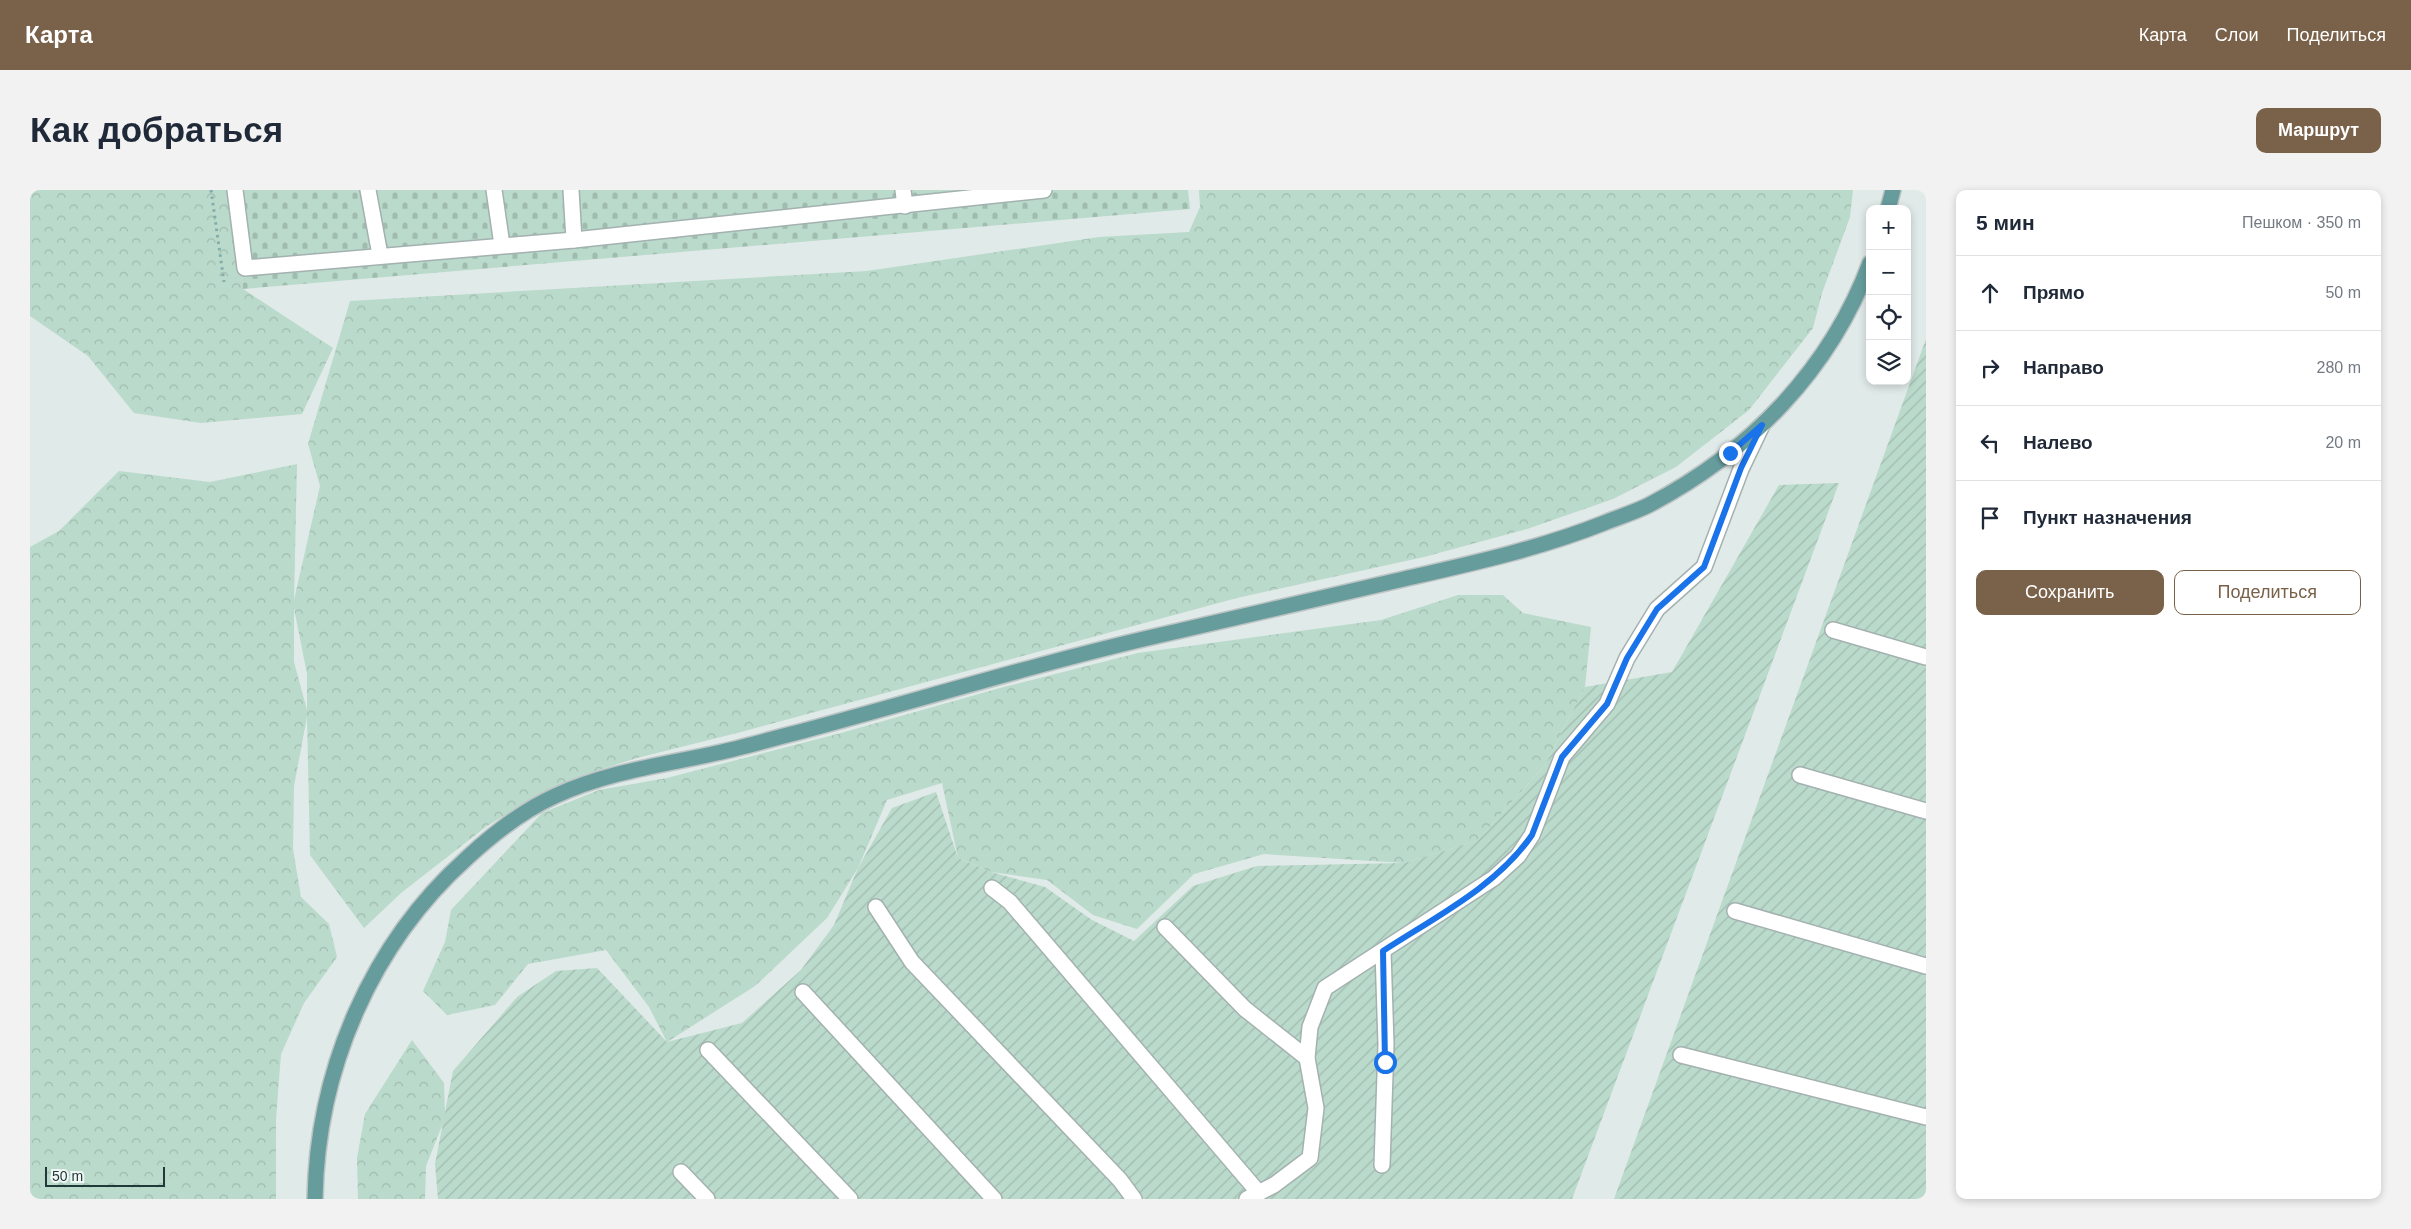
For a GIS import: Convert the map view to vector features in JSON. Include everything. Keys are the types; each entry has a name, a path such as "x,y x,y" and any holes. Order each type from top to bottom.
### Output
{"main road":[{"path":"1889,205 1893,190"},
{"path":"315,1199 322,1126 339,1056 362,996 397,936 423,902 457,866 519,815 555,796 588,782 625,772 722,752 1119,644 1492,559 1578,534 1646,507 1701,474 1730,453 1762,425 1804,379 1838,333 1866,272"}],"lane":[{"path":"235,190 245,268 380,255 574,240 1044,190"},
{"path":"368,190 380,255"},
{"path":"494,190 502,245"},
{"path":"571,190 574,240"},
{"path":"903,190 905,206"},
{"path":"992,888 1010,902 1253,1196 1274,1185 1310,1158 1316,1108 1307,1058 1310,1027 1325,988 1494,878 1518,856 1532,835 1562,757 1607,704 1627,658 1657,609 1704,567 1741,468 1762,425"},
{"path":"1833,630 1926,657"},
{"path":"1800,775 1926,810"},
{"path":"876,908 912,962 1120,1180 1134,1199"},
{"path":"1735,911 1926,966"},
{"path":"1165,926 1245,1009 1307,1058"},
{"path":"1382,1165 1386,1044 1383,951"},
{"path":"803,992 994,1199"},
{"path":"708,1050 850,1199"},
{"path":"1681,1055 1926,1117"},
{"path":"681,1172 707,1199"}],"path":[{"path":"211,190 224,282"}],"green space":[{"path":"30,190 229,190 243,289 333,348 302,414 201,423 134,413 88,356 30,316"},
{"path":"229,190 1188,190 1190,209 243,289"},
{"path":"1199,190 1853,190 1850,217 1822,293 1813,328 1749,410 1676,467 1613,499 1527,529 1424,557 1237,598 741,732 637,758 583,775 539,795 487,826 401,893 364,928 310,855 307,717 294,786 293,849 301,897 329,924 337,957 304,1003 281,1054 276,1119 276,1199 30,1199 30,547 59,531 119,471 210,482 297,464 294,600 320,486 308,444 350,301 867,271 1099,237 1189,232 1200,207","holes":["294,608 307,674 307,710 294,662"]},
{"path":"1926,339 1926,1199 1614,1199 1909,385 1911,385"},
{"path":"1839,483 1572,1199 438,1199 435,1164 453,1071 517,997 556,971 597,968 667,1042 742,1023 801,970 834,925 858,868 892,808 936,792 958,858 991,872 1045,887 1092,920 1134,941 1193,886 1257,866 1404,863 1477,841 1545,765 1585,687 1672,672 1779,485"},
{"path":"1458,595 1503,595 1523,613 1591,627 1585,687 1545,765 1477,841 1404,863 1264,854 1194,874 1137,929 1093,915 1047,880 991,872 958,858 942,783 887,800 858,868 827,918 755,986 667,1042 649,1007 606,950 528,964 495,1005 447,1015 423,991 445,942 451,910 542,813 599,790 667,778 841,733 1000,688 1138,653 1381,620"},
{"path":"412,1040 444,1083 445,1118 426,1166 425,1199 358,1199 357,1158 365,1114"}],"route":[{"path":"1385,1062 1383,951 1494,878 1518,856 1525,846 1532,835 1562,757 1607,704 1627,658 1657,609 1704,567 1741,468 1762,425 1730,453"}]}
